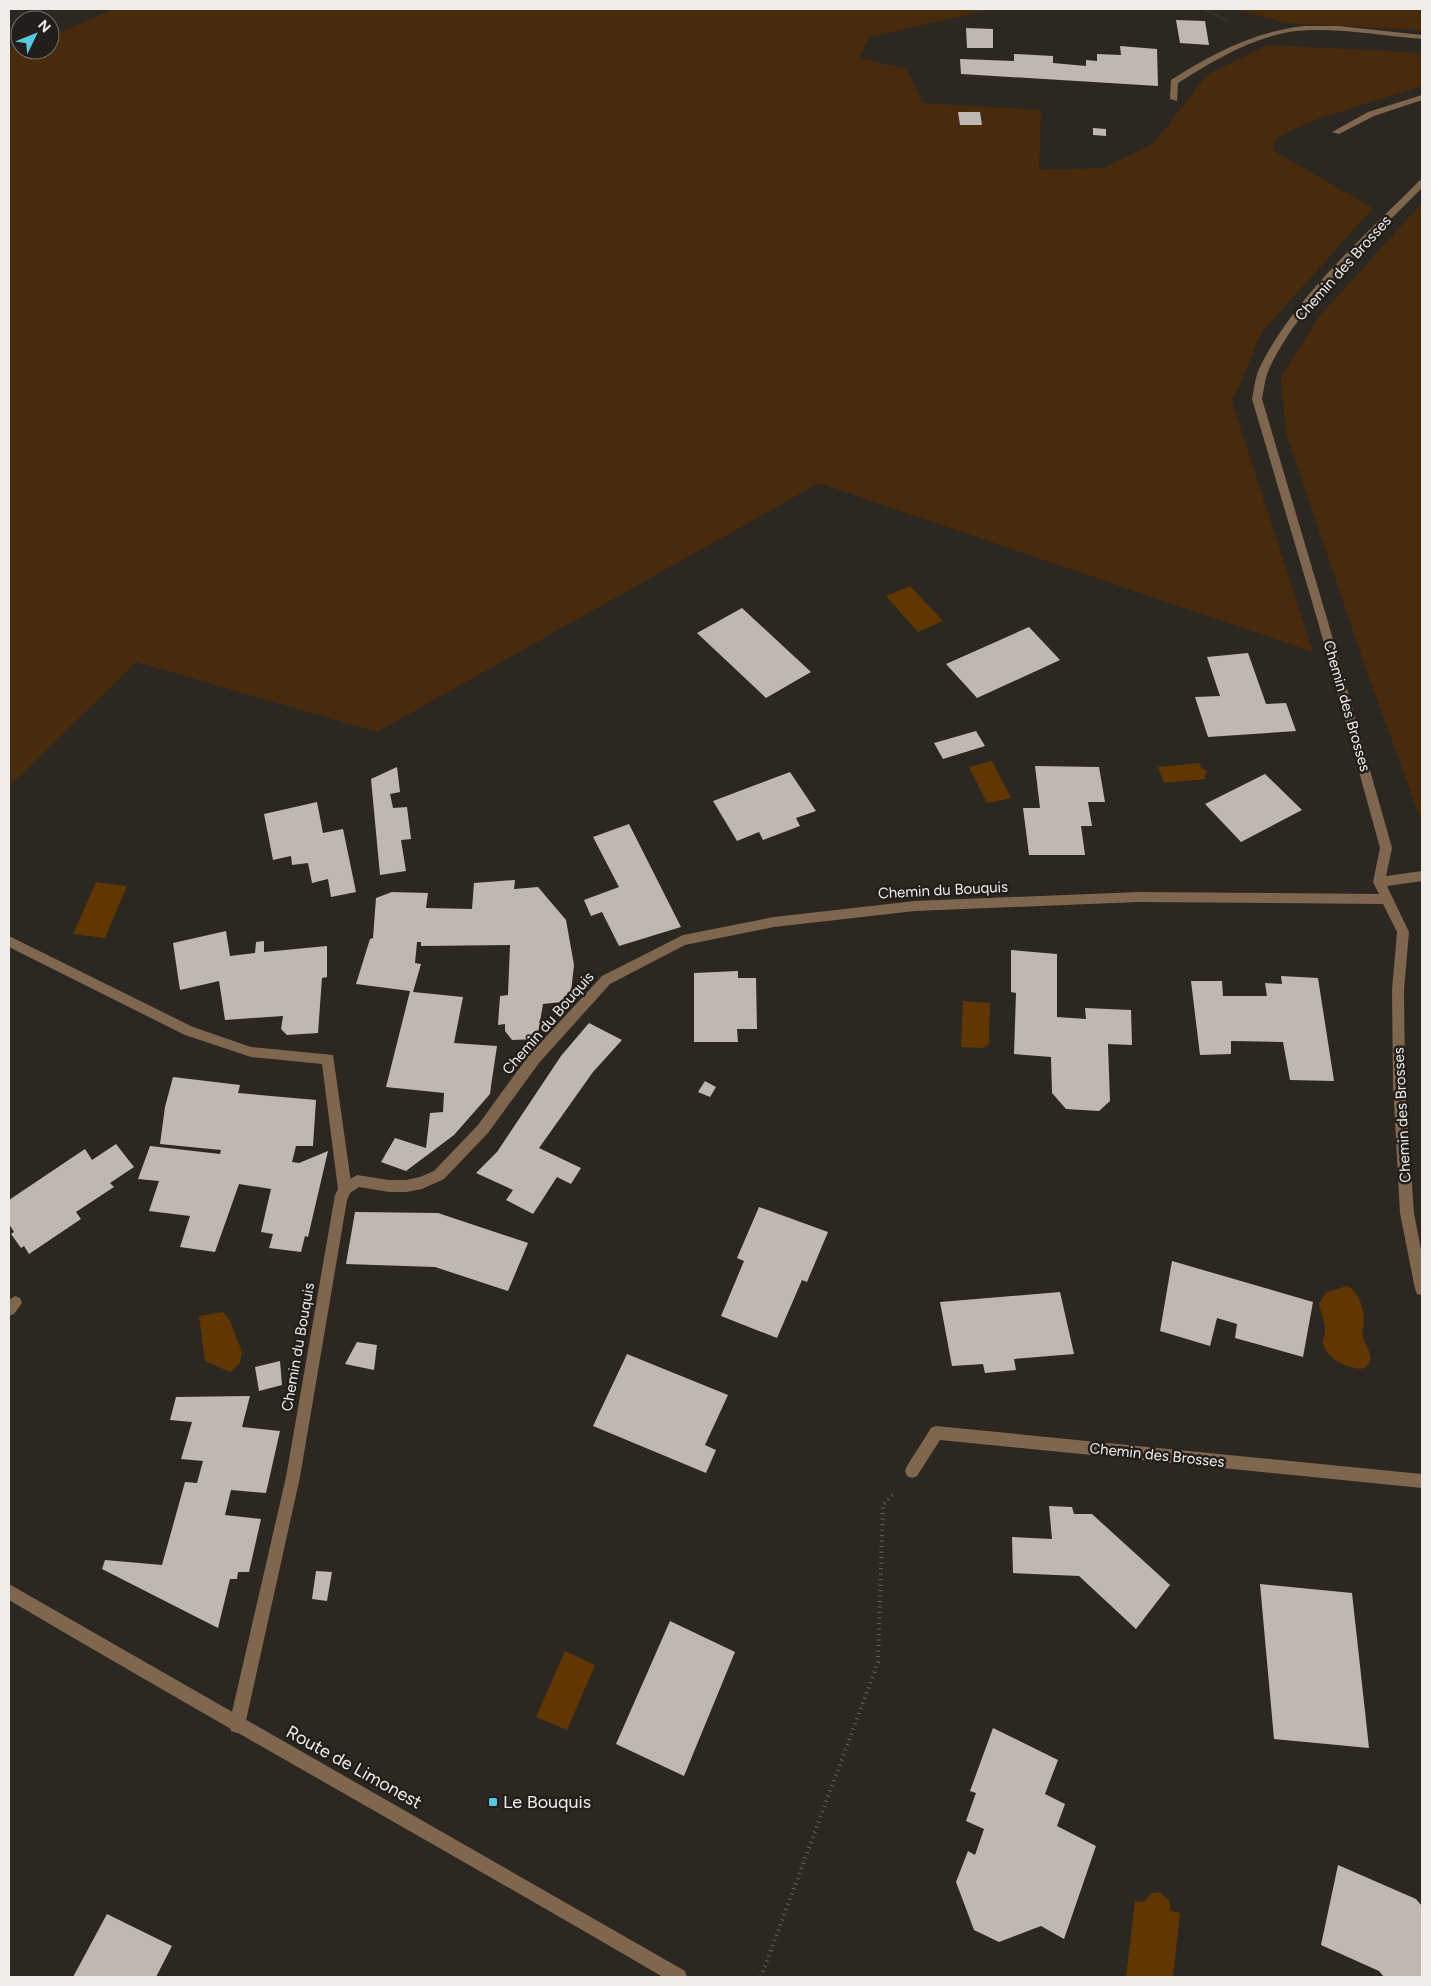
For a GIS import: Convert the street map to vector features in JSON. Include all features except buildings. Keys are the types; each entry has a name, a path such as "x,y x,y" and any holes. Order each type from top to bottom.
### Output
{"street":[{"path":"1174,99 1174,82 1193,69 1259,37 1277,32 1324,29 1422,37"},
{"path":"1336,132 1371,114 1422,97"},
{"name":"Chemin des Brosses","path":"1422,183 1307,304 1278,344 1263,371 1257,399 1324,622 1386,848 1379,882 1403,932 1398,990 1402,1146 1407,1213 1422,1289"},
{"path":"1379,882 1422,876"},
{"name":"Chemin du Bouquis","path":"237,1725 293,1476 340,1199 345,1189 357,1181 389,1186 406,1186 422,1183 439,1175 484,1128 534,1059 606,980 683,940 774,922 915,906 1139,898 1387,899"},
{"path":"9,941 189,1031 251,1052 328,1059 345,1189"},
{"name":"Chemin des Brosses","path":"912,1471 936,1433 1422,1481"},
{"name":"Route de Limonest","path":"9,1592 237,1725 464,1852 679,1977"}],"path":[{"path":"761,1977 878,1662 883,1505 912,1471"}],"shaded area":[{"path":"114,9 993,9 870,37 859,58 907,69 922,103 1041,110 1039,170 1103,168 1153,144 1207,75 1268,45 1422,53 1422,86 1314,120 1278,137 1272,150 1373,208 1262,332 1232,402 1313,652 819,483 377,732 136,662 9,787 9,46 10,60 60,60 60,33"},
{"path":"1235,9 1422,9 1422,30 1286,23"},
{"path":"1422,203 1422,817 1420,818 1365,666 1286,433 1281,377 1318,318"},
{"path":"910,586 943,621 918,632 886,596"},
{"path":"992,761 1011,798 987,803 969,767"},
{"path":"1200,763 1201,768 1208,771 1204,776 1206,779 1164,783 1158,767"},
{"path":"96,882 127,886 105,938 73,934"},
{"path":"963,1001 990,1003 989,1044 983,1048 961,1047"},
{"path":"1347,1286 1358,1296 1363,1311 1362,1335 1369,1351 1370,1359 1367,1366 1362,1369 1339,1362 1327,1352 1323,1344 1325,1326 1319,1303 1327,1292"},
{"path":"223,1312 230,1321 242,1352 240,1363 230,1372 205,1361 199,1316"},
{"path":"565,1651 595,1665 567,1730 536,1717"},
{"path":"1159,1892 1169,1900 1171,1911 1180,1913 1173,1977 1126,1977 1135,1901 1144,1902 1152,1893"}],"place":[{"name":"Le Bouquis","path":"493,1802"}]}
